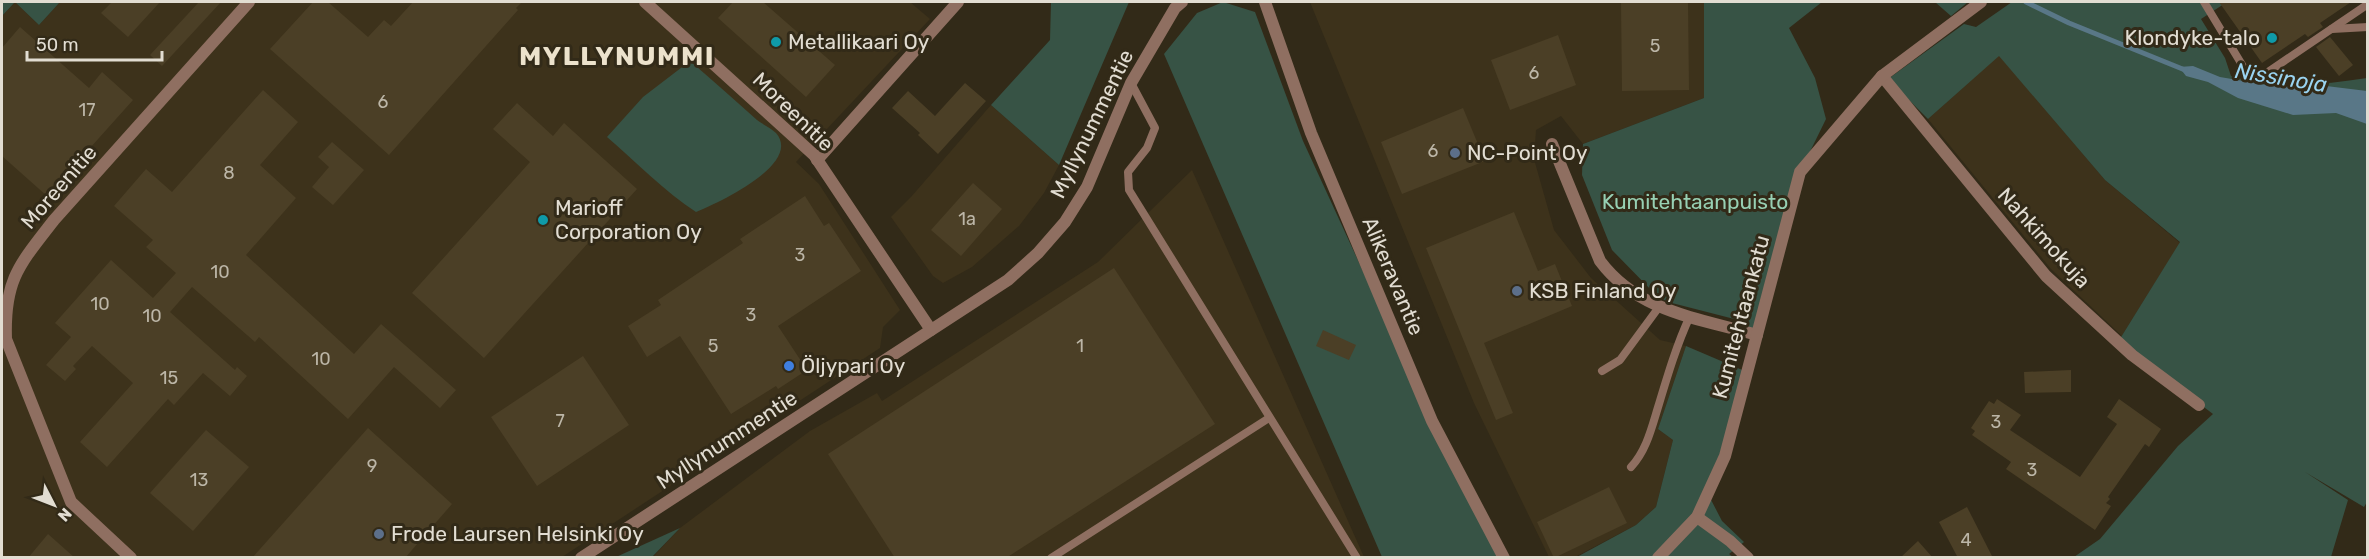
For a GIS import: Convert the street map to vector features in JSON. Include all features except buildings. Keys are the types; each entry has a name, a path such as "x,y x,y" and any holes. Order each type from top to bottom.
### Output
{"street":[{"name":"Moreenitie","path":"131,558 70,502 6,339 5,310 10,284 28,253 54,220 249,2"},
{"name":"Moreenitie","path":"645,2 817,160 931,330"},
{"path":"817,160 958,2"},
{"name":"Myllynummentie","path":"581,558 1008,280 1038,253 1065,222 1087,187 1131,83 1175,8 1182,2"},
{"name":"Alikeravantie","path":"1265,2 1311,133 1432,421 1504,558"},
{"name":"Kumitehtaankatu","path":"1658,558 1697,517 1725,456 1800,172 1882,76 1981,2"},
{"name":"Nahkimokuja","path":"1882,76 2046,276 2132,355 2199,405"},
{"path":"1552,144 1600,261 1611,276 1640,298 1659,308 1756,335"},
{"path":"1697,517 1731,541 1748,558"}],"lane":[{"path":"2204,2 2244,68 2254,75 2265,74 2367,4"},
{"path":"2331,29 2367,27"},
{"path":"1131,83 1155,128 1147,148 1128,172 1128,190 1357,558"},
{"path":"1602,371 1620,360 1659,308"},
{"path":"1631,467 1639,458 1646,442 1678,343 1690,316"},
{"path":"1051,558 1269,418"}],"shaded area":[{"path":"15,2 39,25 60,2 910,2 930,19 796,162 819,184 900,310 883,327 880,348 562,557 2,557 2,16"},
{"path":"1310,2 1704,2 1704,98 1583,144 1561,116 1536,130 1534,159 1554,230 1591,278 1660,340 1686,346 1658,429 1673,440 1656,507 1636,525 1575,557 1549,557 1474,403"},
{"path":"1999,55 2105,180 2180,243 2118,342 2121,335 2051,269 1928,119"},
{"path":"991,105 1059,165 1044,193 1019,226 972,267 943,283 933,276 891,217"},
{"path":"1192,170 1364,557 652,558 680,528 810,431 877,393 882,401 1098,262"}],"green space":[{"path":"2,2 15,2 2,16"},
{"path":"15,2 60,2 39,25"},
{"path":"1051,2 1129,2 1059,165 991,105 1050,40"},
{"path":"1223,2 1255,12 1303,141 1432,421 1504,557 1382,557 1164,54 1197,13"},
{"name":"Kumitehtaanpuisto","path":"1704,2 1822,2 1789,28 1815,78 1826,119 1800,172 1757,335 1742,321 1668,302 1656,295 1612,250 1582,175 1583,144 1704,98"},
{"path":"1935,2 1968,2 1951,16"},
{"path":"2012,2 2227,2 2201,19 2225,58 2231,76 2282,84 2367,78 2367,502 2364,507 2305,472 2348,500 2331,557 2074,557 2100,539 2178,446 2213,414 2118,342 2180,242 2105,180 1999,56 1928,119 1888,79 1964,24 1976,27"},
{"path":"690,61 757,120 772,129 781,145 778,157 768,170 737,192 696,212 662,186 607,137 643,97"},
{"path":"1686,346 1747,372 1708,494 1722,521 1744,542 1729,554 1733,557 1575,558 1636,525 1656,507 1673,440 1658,429"},
{"path":"680,528 652,557 616,557"}],"water":[{"path":"2193,66 2220,77 2267,85 2318,85 2367,91 2367,124 2336,113 2293,115 2238,98 2208,82 2186,76 2179,67"}],"waterway":[{"name":"Nissinoja","path":"2026,2 2069,23 2185,70"}],"place":[{"name":"Klondyke-talo","path":"2272,38"},
{"name":"Metallikaari Oy","path":"776,42"},
{"name":"NC-Point Oy","path":"1455,153"},
{"name":"Marioff Corporation Oy","path":"543,220"},
{"name":"KSB Finland Oy","path":"1517,291"},
{"name":"Öljypari Oy","path":"789,366"},
{"name":"Frode Laursen Helsinki Oy","path":"379,534"}],"district":[{"name":"MYLLYNUMMI","path":"617,56"}]}
